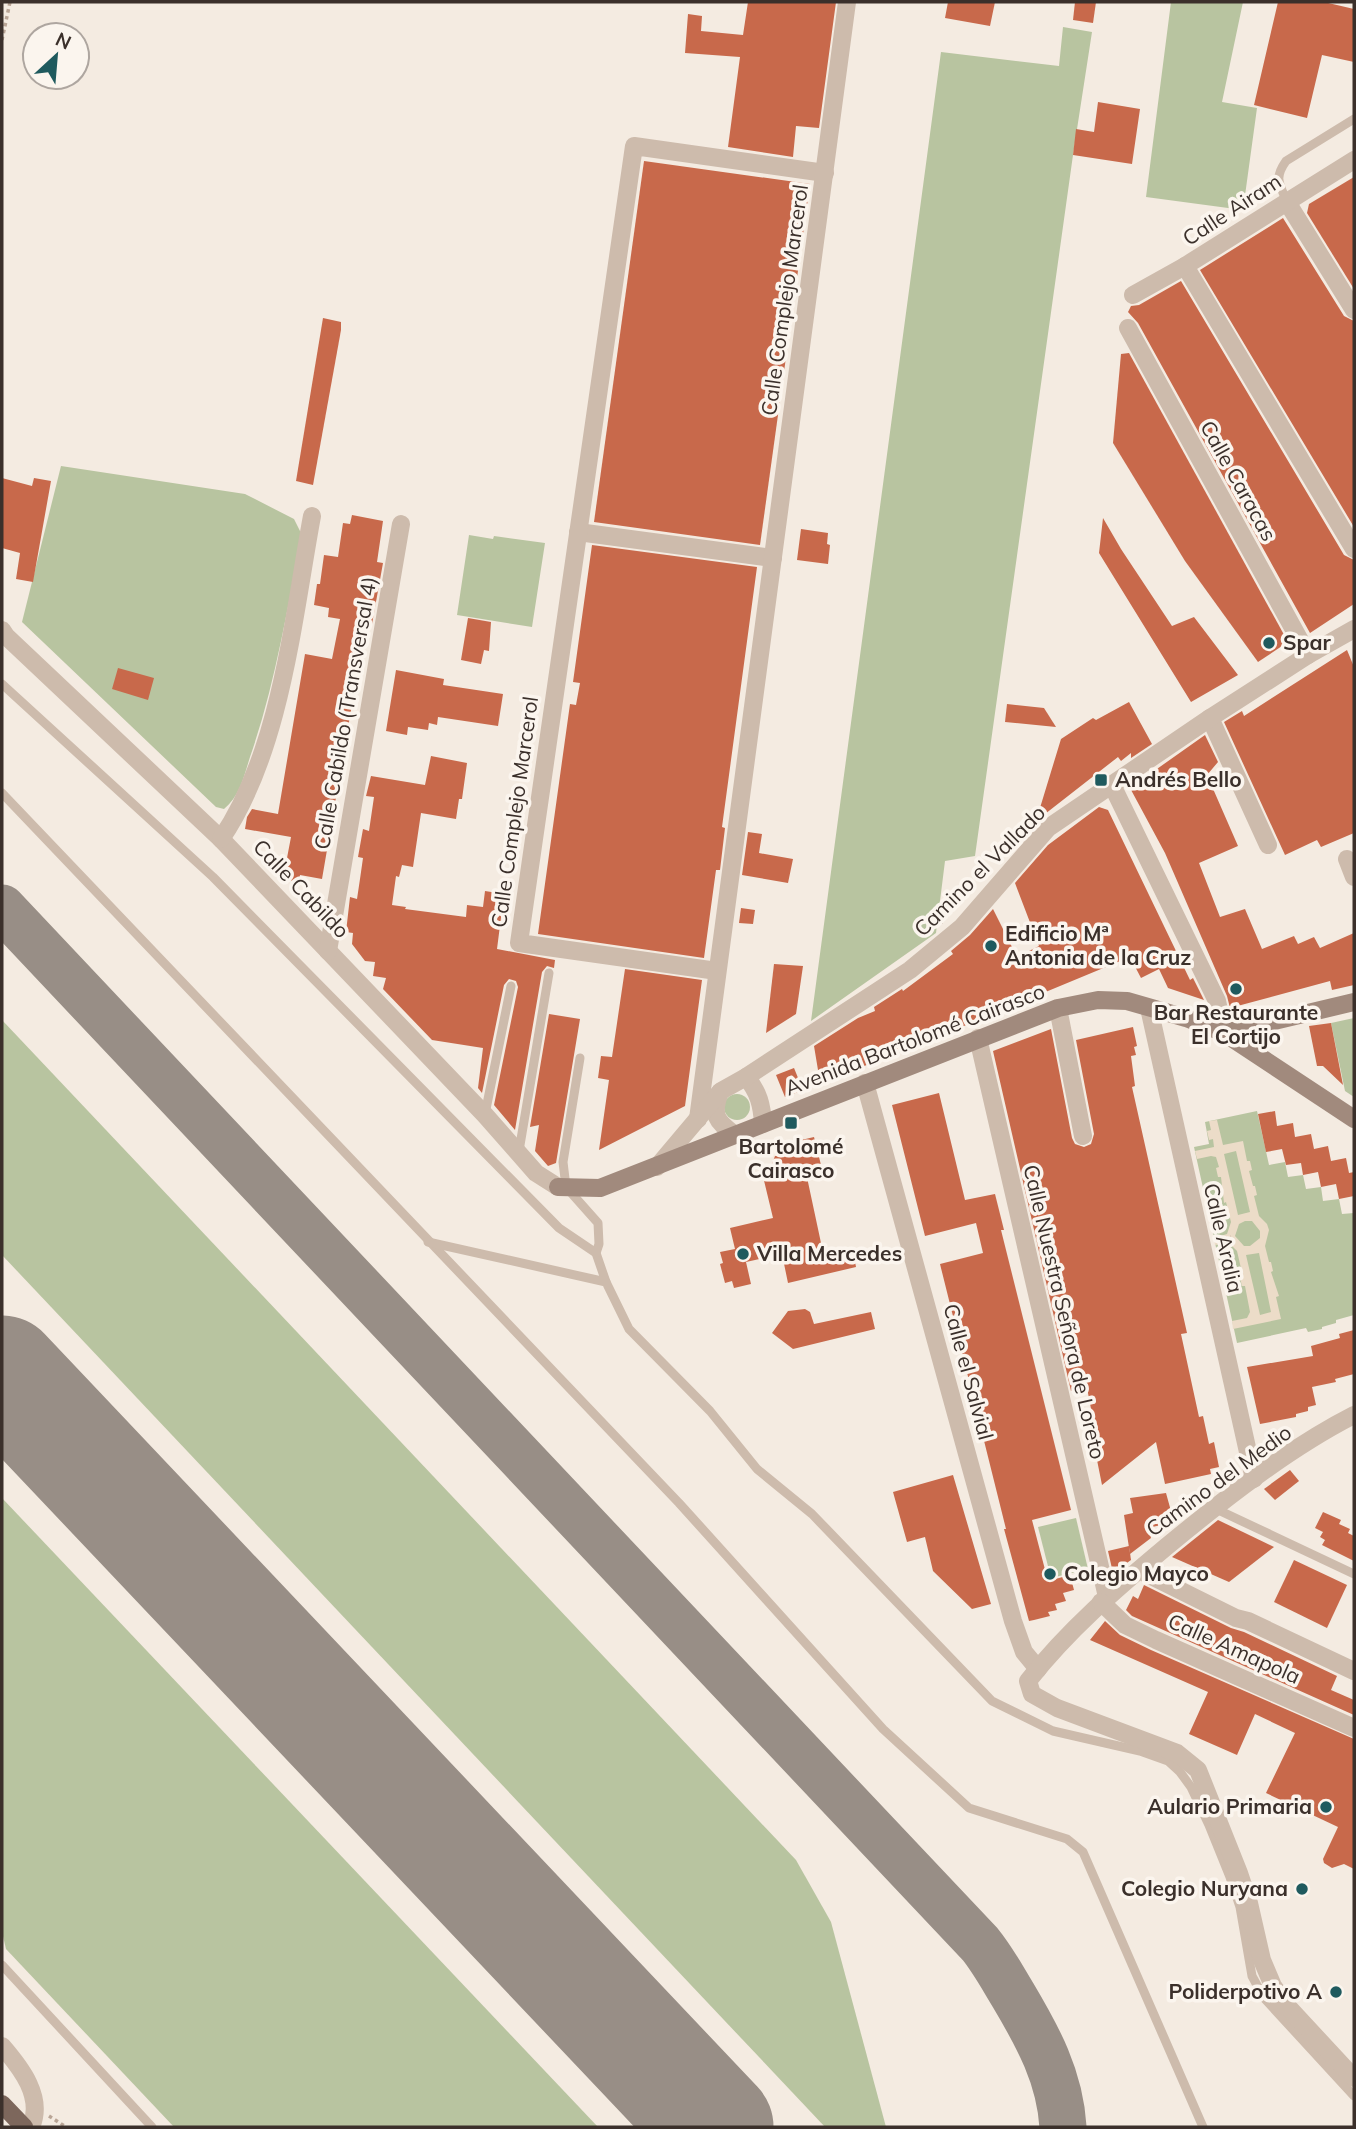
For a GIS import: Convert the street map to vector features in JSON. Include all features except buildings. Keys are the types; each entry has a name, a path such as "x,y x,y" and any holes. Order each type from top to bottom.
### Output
{"main road":[{"path":"2,2104 24,2127"}],"street":[{"name":"Calle Complejo Marcerol","path":"698,1119 847,2"},
{"name":"Calle Complejo Marcerol","path":"717,971 519,943 634,146 825,173"},
{"name":"Calle Airam","path":"1133,295 1185,266 1354,160"},
{"path":"1287,202 1354,310"},
{"path":"1185,266 1354,549"},
{"name":"Calle Caracas","path":"1128,328 1308,656"},
{"path":"221,839 235,819 252,781 278,699 312,516"},
{"name":"Calle Cabildo (Transversal 4)","path":"328,951 401,524"},
{"path":"578,532 773,558"},
{"name":"Camino el Vallado","path":"657,1167 721,1091 910,970 962,928 1048,828 1210,718 1354,629"},
{"name":"Calle Cabildo","path":"2,630 221,839 485,1115 536,1173 562,1187"},
{"path":"1210,718 1268,845"},
{"path":"1112,785 1217,1002 1224,1033 1354,1002"},
{"path":"1347,859 1354,877"},
{"name":"Avenida Bartolomé Cairasco","path":"562,1187 600,1188 978,1038 1058,1008 1098,1000 1149,1007 1224,1033 1354,1119"},
{"name":"Calle Aralia","path":"1149,1007 1254,1479"},
{"path":"1058,1008 1083,1136"},
{"name":"Calle Nuestra Señora de Loreto","path":"978,1038 1104,1599"},
{"path":"704,1075 721,1091 715,1105 716,1116 721,1125 735,1135"},
{"path":"746,1077 756,1089 763,1124"},
{"name":"Calle el Salvial","path":"865,1083 1013,1621 1033,1675 1032,1694 1057,1707 1177,1753 1198,1770 1249,1903 1262,1960 1273,1986 1288,2007 1354,2078"},
{"name":"Camino del Medio","path":"1033,1675 1104,1599 1214,1508 1254,1479 1349,1422"},
{"path":"1139,1570 1236,1618 1248,1621 1354,1671"},
{"name":"Calle Amapola","path":"1104,1599 1125,1625 1354,1728"},
{"path":"2,2046 29,2084 36,2106 31,2127"}],"lane":[{"path":"1287,202 1278,181 1278,172 1286,161 1354,119"},
{"path":"2,684 213,877 559,1228 596,1253 606,1282 629,1329 710,1411 757,1469 812,1514 992,1701 1053,1731 1140,1751 1168,1761 1180,1772 1191,1787 1230,1877 1240,1907 1252,1976 1264,1998 1354,2096"},
{"path":"2,793 679,1503 883,1729 969,1808 1067,1839 1083,1852 1203,2127"},
{"path":"519,1153 550,973"},
{"path":"485,1115 511,986"},
{"path":"580,1058 563,1162 562,1187 598,1223 599,1244 596,1253"},
{"path":"428,1242 606,1282"},
{"path":"1214,1508 1354,1574"},
{"path":"2,1965 152,2127"}],"path":[{"path":"2,40 10,2"},
{"path":"945,942 940,927 948,892"}],"green space":[{"path":"1171,2 1243,2 1222,102 1257,108 1243,210 1146,197"},
{"path":"1063,27 1092,32 975,856 945,861 936,933 811,1021 941,52 1059,66"},
{"path":"61,466 245,494 294,519 302,535 267,702 241,785 224,809 216,807 22,622"},
{"path":"469,535 545,543 532,627 457,615"},
{"path":"1354,1018 1354,1097 1345,1091 1331,1023"},
{"path":"2,1020 796,1860 831,1922 886,2127 825,2127 2,1255"},
{"path":"737,1094 746,1098 750,1107 746,1116 737,1120 728,1116 724,1107 728,1098"},
{"path":"1257,1111 1269,1165 1285,1162 1288,1177 1303,1175 1306,1189 1321,1187 1323,1201 1339,1199 1342,1214 1354,1213 1354,1315 1336,1320 1336,1323 1322,1329 1308,1332 1306,1328 1237,1343 1194,1147 1209,1144 1205,1122"},
{"path":"2,1498 598,2127 174,2127 6,1949 2,1932"},
{"path":"1076,1518 1088,1569 1051,1578 1038,1527"}],"shaded area":[{"path":"1217,1120 1223,1145 1243,1141 1247,1161 1250,1161 1252,1170 1249,1171 1257,1195 1254,1196 1259,1216 1269,1230 1265,1246 1279,1296 1276,1297 1281,1319 1233,1329 1232,1321 1247,1318 1250,1312 1245,1286 1242,1286 1240,1278 1243,1277 1237,1251 1229,1243 1215,1245 1214,1238 1227,1234 1231,1222 1226,1202 1224,1203 1221,1177 1218,1177 1216,1157 1197,1159 1195,1151 1214,1147 1213,1139 1209,1140 1207,1131 1211,1130 1209,1121","holes":["1236,1151 1250,1212 1238,1215 1224,1154","1252,1221 1260,1231 1260,1238 1250,1246 1244,1246 1235,1236 1239,1224","1259,1253 1271,1312 1260,1315 1246,1255"]}],"taxiway":[{"path":"2,908 980,1944 1039,2042 1057,2091 1063,2127"}],"runway":[{"path":"2,1374 715,2127"}],"place":[{"name":"Spar","path":"1269,643"},
{"name":"Andrés Bello","path":"1101,780"},
{"name":"Edificio Mª Antonia de la Cruz","path":"991,946"},
{"name":"Bar Restaurante El Cortijo","path":"1236,989"},
{"name":"Bartolomé Cairasco","path":"791,1123"},
{"name":"Villa Mercedes","path":"743,1254"},
{"name":"Colegio Mayco","path":"1050,1574"},
{"name":"Aulario Primaria","path":"1326,1807"},
{"name":"Colegio Nuryana","path":"1302,1889"},
{"name":"Poliderpotivo A","path":"1336,1992"}]}
